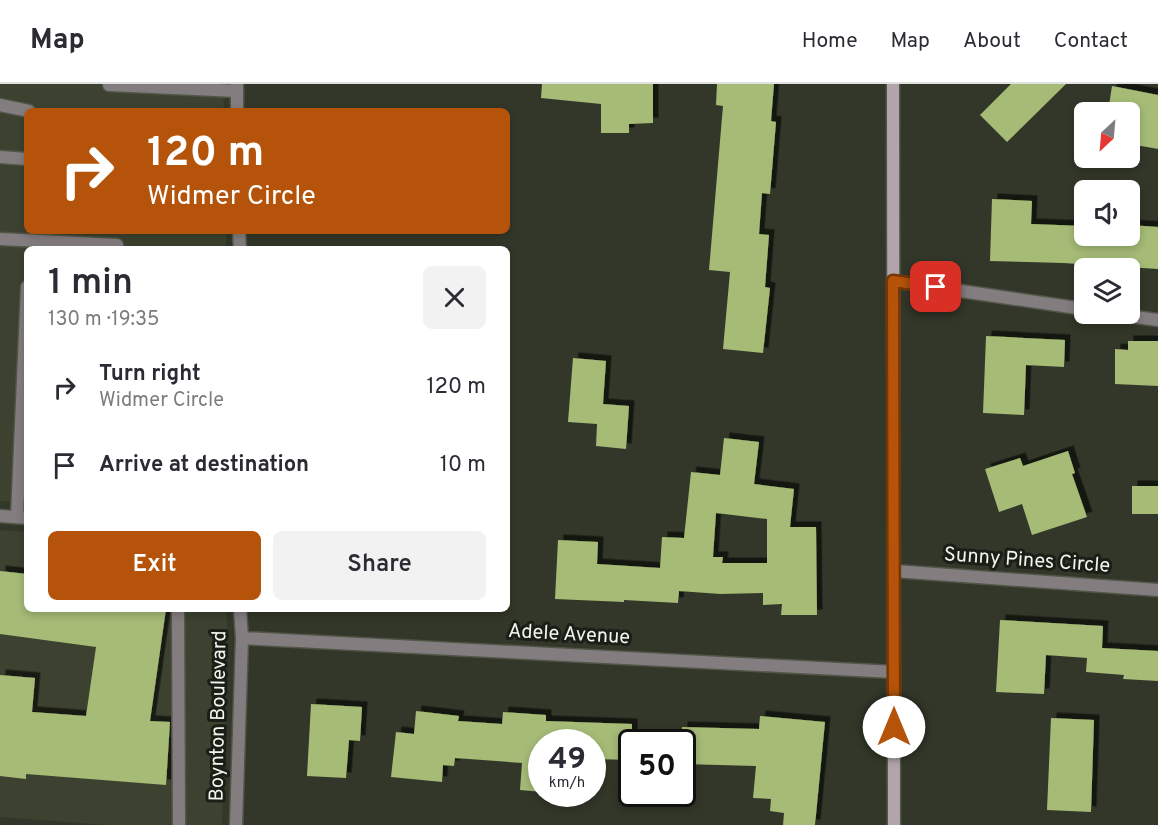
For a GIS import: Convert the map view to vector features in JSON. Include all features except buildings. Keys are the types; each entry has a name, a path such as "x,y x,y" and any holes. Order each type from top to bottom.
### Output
{"main road":[{"path":"893,84 894,825"}],"street":[{"path":"109,85 237,88 237,108"},
{"path":"0,105 24,110"},
{"path":"0,157 24,159"},
{"path":"0,239 29,245 117,245"},
{"path":"893,281 1074,308"},
{"path":"1140,318 1158,320"},
{"path":"0,516 22,517 24,425"},
{"name":"Sunny Pines Circle","path":"894,571 1158,590"},
{"path":"178,612 179,825"},
{"name":"Boynton Boulevard","path":"236,825 242,638 240,612"},
{"name":"Adele Avenue","path":"242,638 894,672"}],"shaded area":[{"path":"0,84 223,84 224,108 24,108 24,234 226,234 226,246 24,246 24,503 0,501"},
{"path":"0,530 24,532 24,612 226,612 228,652 222,825 107,825 0,817"}],"route":[{"path":"894,727 893,281 936,287"}]}
